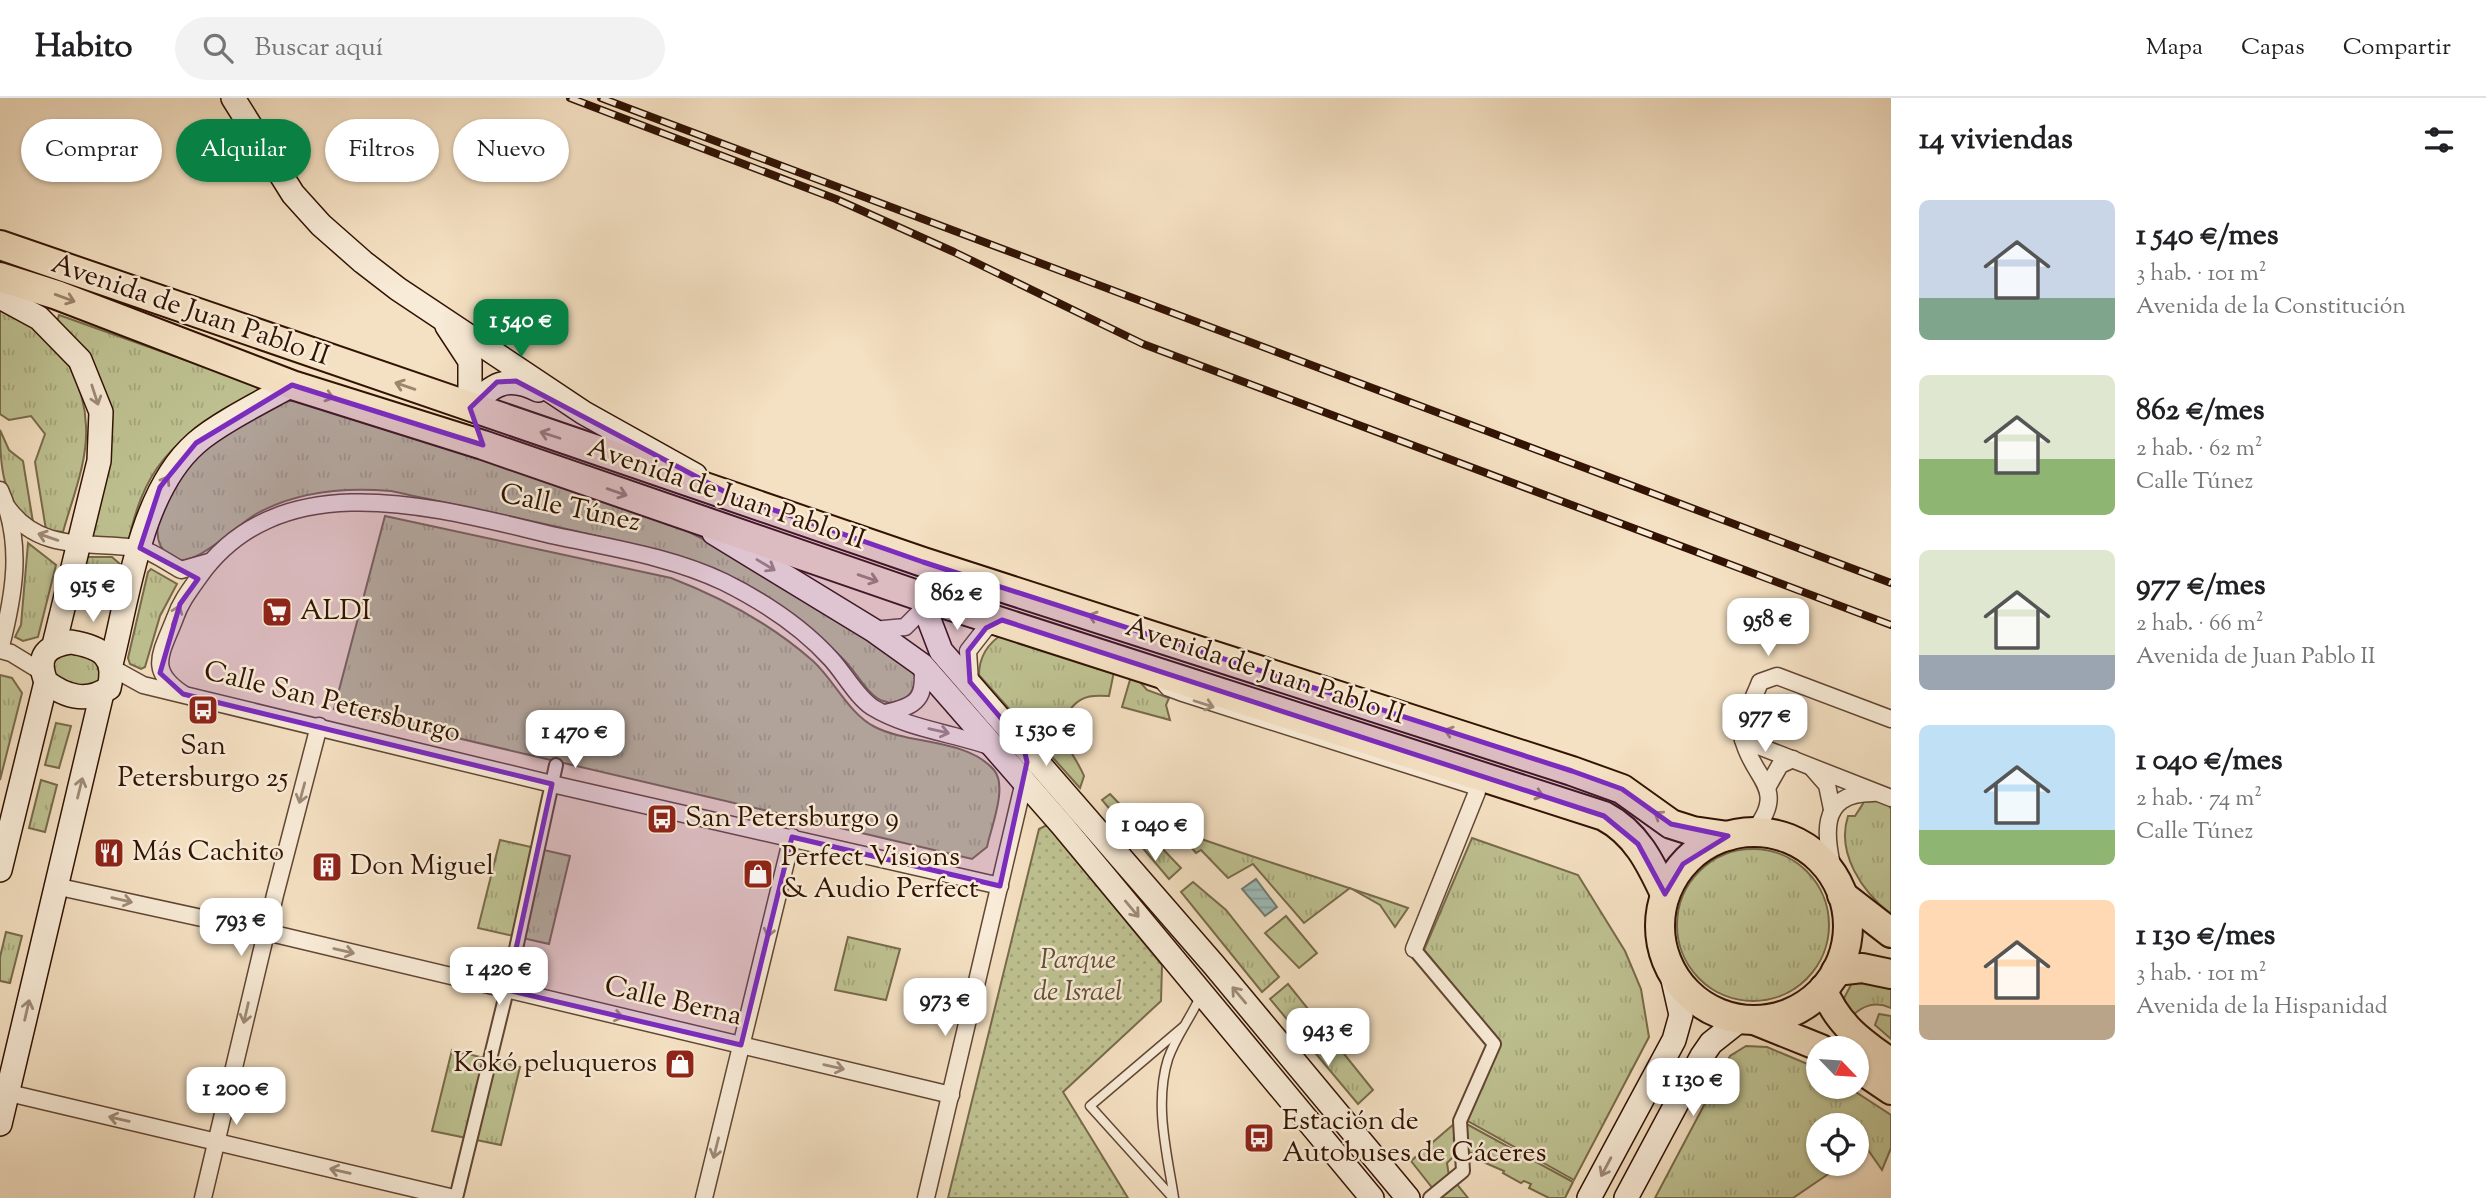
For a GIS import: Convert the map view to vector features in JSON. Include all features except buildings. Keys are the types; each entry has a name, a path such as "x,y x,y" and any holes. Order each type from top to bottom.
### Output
{"highway":[{"name":"Avenida de Juan Pablo II","path":"0,245 923,562 1584,775 1622,789 1671,824 1693,831 1741,834"},
{"name":"Avenida de Juan Pablo II","path":"0,277 57,295 292,385 483,446 687,516 922,602 1002,620 1151,668 1488,787 1604,816 1621,826 1638,844 1665,894"},
{"path":"470,408 483,446"},
{"path":"922,602 923,562"},
{"path":"1839,887 1847,939 1830,980 1804,1006 1790,1013 1747,1020 1701,1004 1671,971 1660,933 1665,894 1683,864 1699,849 1741,834 1773,834 1806,848 1839,887 1891,933"},
{"path":"1830,980 1862,968 1891,974"}],"main road":[{"path":"233,98 271,162 306,210 363,262 584,414"},
{"path":"0,297 21,306 56,334 80,360 101,412 99,461 47,663 0,870"},
{"path":"442,317 470,361 470,408"},
{"path":"470,408 498,382 516,381 584,414 731,495"},
{"path":"0,1124 3,1093 140,548 160,487 196,443 292,385"},
{"path":"687,516 873,630 922,665 1202,992 1373,1198"},
{"path":"922,602 941,651 1214,965 1408,1198"},
{"path":"47,663 86,645 100,652 109,678"},
{"path":"47,663 72,697 109,678"},
{"path":"1589,1198 1674,1040 1681,1015 1671,971"},
{"path":"1830,980 1837,1018 1851,1034 1891,1062"},
{"path":"1626,1198 1711,1043 1747,1020 1806,1042"},
{"path":"1869,1076 1891,1091"}],"street":[{"path":"0,490 7,507 15,545 14,597 4,651 47,663"},
{"name":"Calle Túnez","path":"183,694 164,681 160,673 162,651 180,604 209,562 236,537 284,512 341,501 390,502 537,531 668,561 724,582 758,601 806,636 830,657 871,706 906,723 994,747"},
{"path":"7,507 24,527 52,540 79,545 140,548 181,570 209,562"},
{"path":"873,630 905,627 922,602"},
{"path":"970,682 968,651 986,628 1002,620"},
{"path":"885,713 903,709 917,700 925,687 922,665"},
{"path":"1741,834 1768,812 1768,786 1743,740 1742,727 1760,682 1772,676 1891,719"},
{"name":"Calle San Petersburgo","path":"109,678 319,726 552,784 1000,886"},
{"path":"203,1198 266,932 319,726"},
{"path":"1743,740 1885,796"},
{"path":"926,1198 1024,783 1027,762 1023,744"},
{"path":"1768,786 1780,765 1793,759"},
{"path":"3,1093 455,1198 507,990 556,765"},
{"path":"1811,766 1827,785 1832,809 1827,831 1839,887"},
{"path":"1024,783 1063,789"},
{"path":"1430,1198 1463,1171 1460,1121 1494,1044 1414,950 1488,787"},
{"path":"1832,809 1840,800 1852,795 1885,796"},
{"path":"704,1198 792,837"},
{"name":"Calle Berna","path":"55,886 266,932 951,1095"},
{"path":"1202,992 1214,965"}],"lane":[{"path":"1173,1198 1090,1106 1190,1021 1202,992"},
{"path":"1173,1198 1162,1118 1164,1075 1183,1027"}],"highlighted area":[{"path":"516,381 731,495 923,562 1572,771 1622,789 1671,824 1728,836 1683,864 1665,894 1638,844 1604,816 1002,620 986,628 968,651 970,682 1023,744 1027,762 1000,886 792,837 741,1045 507,990 552,784 183,694 160,673 180,604 198,579 140,548 160,487 196,443 292,385 483,445 470,408 497,382"}],"green space":[{"path":"0,305 29,319 52,340 70,366 81,396 85,411 85,453 63,532 46,530 35,462 45,434 31,416 9,420 0,414"},
{"path":"59,315 264,388 215,417 176,446 148,483 137,508 129,539 91,538 108,465 57,322"},
{"path":"300,399 664,520 730,553 825,611 917,674 914,687 908,697 898,703 877,698 848,664 803,623 760,592 719,571 675,555 629,543 391,491 339,490 288,500 256,514 214,546 190,559 170,557 161,546 158,532 160,516 166,500 186,469 226,432 263,411"},
{"path":"0,430 9,450 23,461 33,522 23,514 9,493 2,469"},
{"path":"385,516 671,578 746,613 813,661 857,714 875,727 904,737 969,752 994,770 998,777 999,797 987,847 972,859 334,709"},
{"path":"28,543 56,565 38,637 23,641 15,637 21,625"},
{"path":"85,557 112,557 120,564 111,607 75,598"},
{"path":"151,569 177,584 160,616 145,667 141,669 130,664 128,658 148,572"},
{"path":"1004,633 1115,667 1109,696 1094,696 1081,700 1073,706 1063,725 1066,742 1084,776 1080,788 979,675 986,651 993,641"},
{"path":"64,654 89,654 102,664 103,677 98,684 73,687 51,674 53,662"},
{"path":"1132,673 1147,690 1169,698 1166,705 1170,720 1122,707"},
{"path":"0,675 12,678 22,693 0,780"},
{"path":"56,723 71,726 59,768 45,765"},
{"path":"41,780 57,785 45,832 29,828"},
{"path":"1110,794 1181,868 1169,879 1102,800"},
{"path":"1864,802 1887,803 1891,809 1891,914 1861,883 1854,871 1846,844 1848,816 1855,816"},
{"name":"Parque de Israel","path":"1047,825 1162,965 1161,1001 1063,1092 1128,1198 948,1198 1039,829"},
{"path":"1176,830 1350,888 1304,923 1253,864 1228,878 1201,850 1196,853"},
{"path":"1472,838 1578,875 1625,951 1641,989 1649,1037 1574,1180 1466,1120 1500,1042 1424,950"},
{"path":"500,840 570,856 549,944 478,928"},
{"path":"1753,849 1782,855 1807,871 1823,896 1829,925 1823,954 1807,979 1782,995 1753,1001 1724,995 1699,979 1683,954 1677,925 1683,896 1699,871 1724,855"},
{"path":"1193,882 1226,910 1279,977 1262,992 1181,892"},
{"path":"1351,889 1408,908 1395,927 1380,905"},
{"path":"1286,916 1317,953 1299,968 1265,933"},
{"path":"6,932 22,936 10,983 0,981 0,957"},
{"path":"848,937 900,949 886,1000 835,990"},
{"path":"1853,981 1891,985 1891,1008 1870,1005 1851,1017 1844,998"},
{"path":"1288,984 1373,1090 1358,1104 1270,999"},
{"path":"1879,1014 1891,1016 1891,1039 1875,1025"},
{"path":"1746,1046 1767,1047 1806,1063 1806,1099 1866,1099 1891,1115 1891,1148 1882,1170 1869,1151 1869,1113 1806,1113 1806,1176 1825,1176 1793,1198 1655,1198 1730,1056"},
{"path":"452,1050 520,1067 501,1145 432,1131"},
{"path":"1463,1122 1573,1182 1565,1198 1549,1198 1529,1188 1531,1184 1524,1181 1521,1183 1503,1173 1504,1171 1476,1159 1477,1156 1469,1152 1468,1155"},
{"path":"1455,1123 1457,1153 1447,1163 1449,1176 1434,1190 1411,1161"},
{"path":"1456,1183 1468,1198 1440,1198"}],"water":[{"path":"1256,879 1277,907 1265,916 1242,889"}],"railway":[{"path":"570,98 836,199 954,252 1143,344 1891,625"},
{"path":"601,98 1891,583"}],"place":[{"name":"ALDI","path":"277,612"},
{"name":"San Petersburgo 25","path":"203,710"},
{"name":"San Petersburgo 9","path":"662,819"},
{"name":"Más Cachito","path":"109,853"},
{"name":"Don Miguel","path":"327,867"},
{"name":"Perfect Visions & Audio Perfect","path":"758,874"},
{"name":"Kokó peluqueros","path":"680,1064"},
{"name":"Estación de Autobuses de Cáceres","path":"1259,1138"}]}
